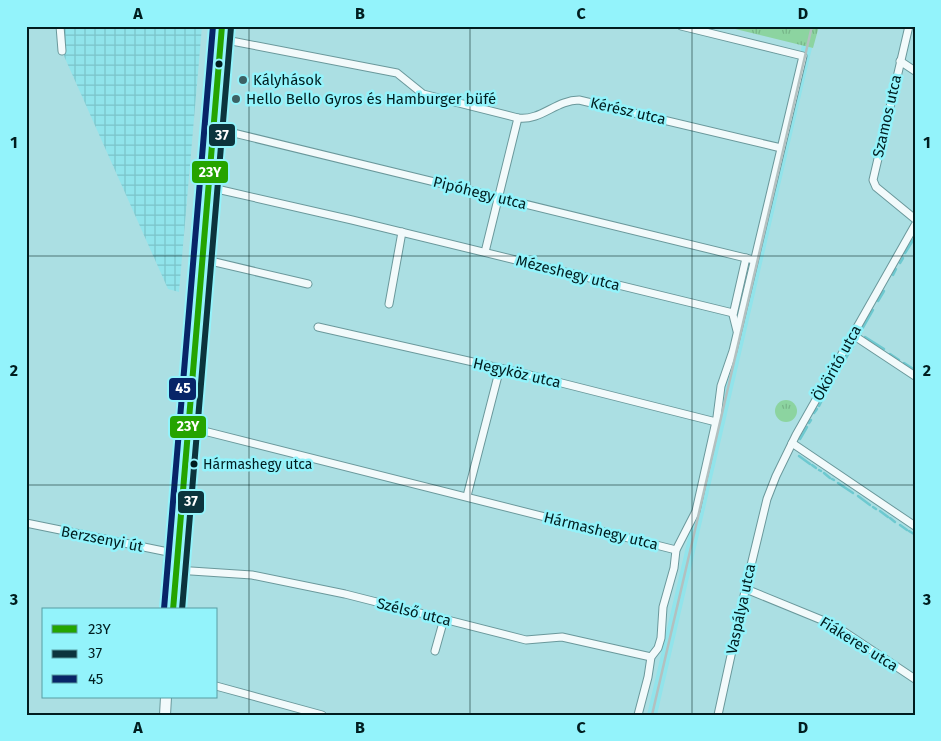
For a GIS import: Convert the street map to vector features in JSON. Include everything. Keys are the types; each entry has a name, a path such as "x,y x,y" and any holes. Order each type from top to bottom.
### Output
{"main road":[{"path":"173,608 222,26"},
{"path":"165,715 166,698"}],"street":[{"path":"60,26 62,50"},
{"path":"638,715 651,657 658,648 661,638 663,607 674,568 676,550 693,520 716,422 721,386 737,333 803,56 681,26"},
{"name":"Szamos utca","path":"909,26 873,176 876,187 915,219"},
{"name":"Kérész utca","path":"221,39 397,73 423,94 518,118 530,118 560,102 579,100 781,148"},
{"path":"900,61 915,71"},
{"path":"485,252 518,118"},
{"name":"Pipóhegy utca","path":"213,128 754,260"},
{"name":"Mézeshegy utca","path":"208,187 734,313"},
{"name":"Ököritó utca","path":"766,504 776,476 792,443 915,225"},
{"path":"389,304 402,232"},
{"path":"202,258 308,284"},
{"path":"737,333 734,313 746,258"},
{"name":"Hegyköz utca","path":"318,327 500,368 716,422"},
{"path":"853,335 915,376"},
{"path":"467,496 500,368"},
{"name":"Hármashegy utca","path":"188,427 676,550"},
{"path":"792,443 915,526"},
{"name":"Vaspálya utca","path":"718,715 766,504"},
{"name":"Berzsenyi út","path":"26,523 178,554"},
{"name":"Szélső utca","path":"176,570 252,575 345,594 527,640 562,637 651,657"},
{"name":"Fiákeres utca","path":"746,589 834,625 915,679"},
{"path":"435,651 444,619"},
{"path":"218,687 322,715"}],"shaded area":[{"path":"61,26 202,26 179,292 168,289 64,56"},
{"path":"802,45 812,48 657,715 647,715"},
{"path":"163,558 167,558 163,608 159,608"}],"green space":[{"path":"723,26 819,26 813,48"},
{"path":"786,400 794,403 797,411 794,419 786,422 778,419 775,411 778,403"}],"waterway":[{"path":"905,253 915,237"},
{"path":"900,263 903,258"},
{"path":"893,275 896,269"},
{"path":"878,301 884,291"},
{"path":"861,331 873,310"},
{"path":"865,337 884,349"},
{"path":"843,363 853,346"},
{"path":"890,354 899,360"},
{"path":"904,363 915,370"},
{"path":"832,382 839,370"},
{"path":"826,393 830,386"},
{"path":"819,406 823,398"},
{"path":"814,413 817,409"},
{"path":"800,439 807,427"},
{"path":"799,456 810,464"},
{"path":"812,465 816,468"},
{"path":"824,473 830,478"},
{"path":"838,483 853,493"},
{"path":"858,496 870,505"},
{"path":"880,511 888,517"},
{"path":"890,518 895,522"},
{"path":"900,525 907,530"},
{"path":"909,531 914,534"}],"railway":[{"path":"652,715 812,26"}],"transit line":[{"name":"45","path":"164,608 213,26"},
{"name":"23Y","path":"173,608 222,26"},
{"name":"37","path":"182,608 231,27"}],"place":[{"name":"Kályhások","path":"243,80"},
{"name":"Hello Bello Gyros és Hamburger büfé","path":"236,99"},
{"name":"Hármashegy utca","path":"194,464"}]}
